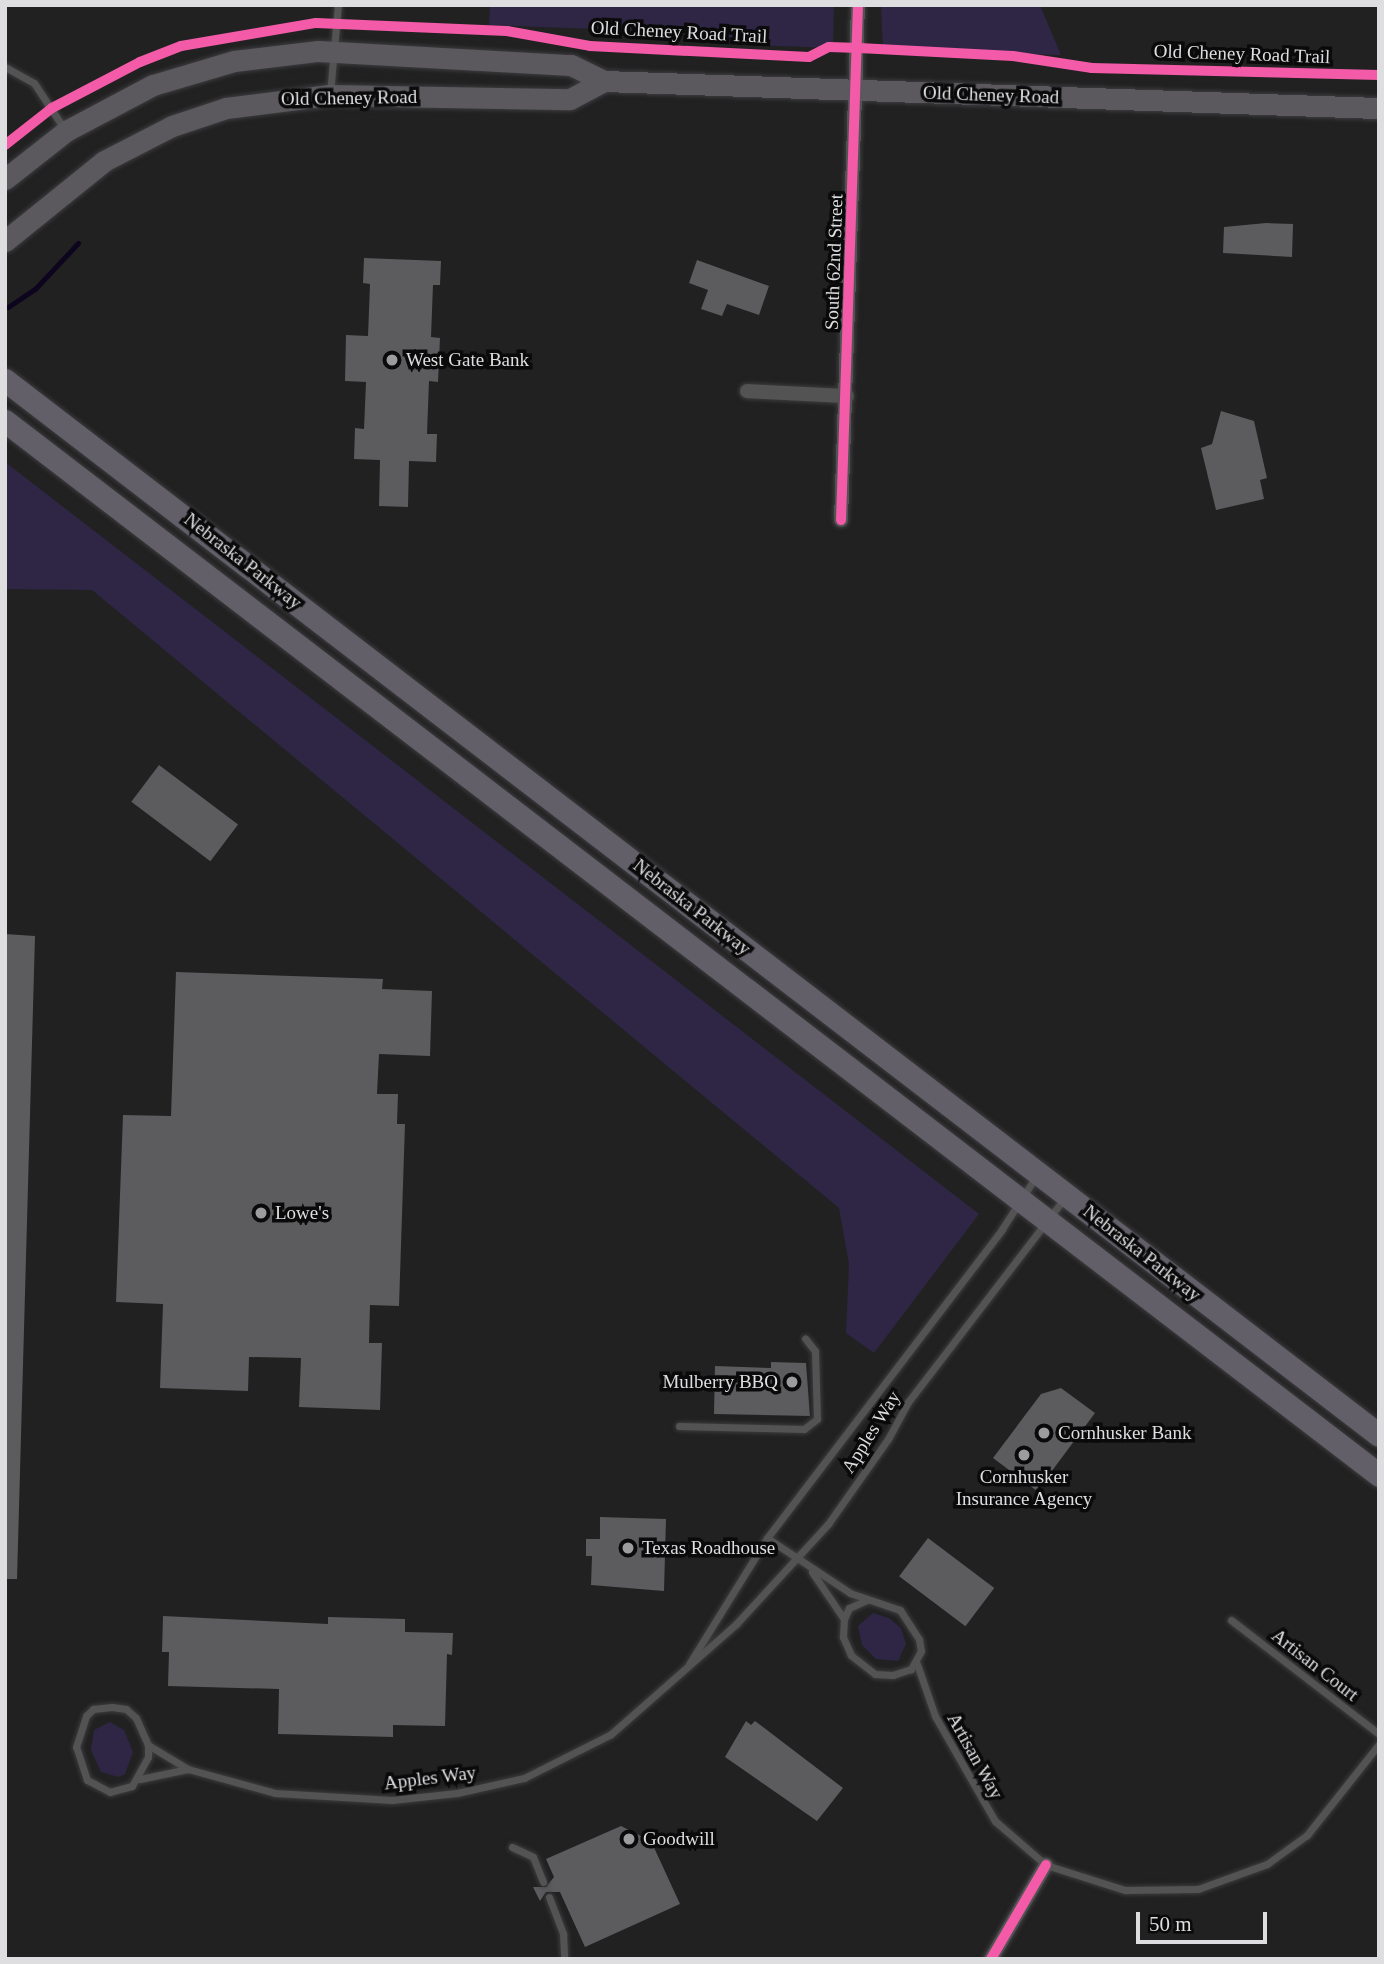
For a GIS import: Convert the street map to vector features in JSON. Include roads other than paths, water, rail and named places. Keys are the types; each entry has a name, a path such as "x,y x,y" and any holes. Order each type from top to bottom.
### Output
{"main road":[{"name":"Old Cheney Road","path":"5,178 65,131 135,92 191,72 275,54 335,51 571,65 604,81 1379,108"},
{"name":"Old Cheney Road","path":"5,241 87,171 155,133 238,106 329,95 570,99 604,81"},
{"name":"Nebraska Parkway","path":"5,380 1379,1435"},
{"name":"Nebraska Parkway","path":"5,421 1379,1475"}],"street":[{"name":"South 62nd Street","path":"841,520 858,5"},
{"path":"747,391 847,396"},
{"path":"991,1959 1046,1865"}],"lane":[{"path":"329,95 338,5"},
{"path":"5,67 34,83 65,131"},
{"name":"Apples Way","path":"685,1670 767,1538 1002,1229 1020,1198 1039,1174"},
{"name":"Apples Way","path":"148,1745 188,1769 275,1793 355,1801 428,1798 488,1788 524,1777 611,1734 736,1624 828,1524 888,1439 908,1402 1067,1196"},
{"path":"679,1426 804,1429 817,1419 815,1352 805,1338"},
{"path":"767,1538 811,1571 867,1600 891,1604 909,1618 919,1639 917,1664 893,1675 866,1670 846,1646 844,1619 849,1608 867,1600"},
{"path":"811,1571 820,1590 844,1619"},
{"name":"Artisan Court","path":"1231,1620 1379,1734"},
{"name":"Artisan Way","path":"917,1664 935,1716 995,1821 1046,1865 1090,1882 1146,1893 1198,1889 1243,1876 1307,1835 1379,1744"},
{"path":"112,1707 136,1718 148,1745 139,1779 121,1791 110,1792 94,1785 78,1760 77,1737 93,1709 112,1707"},
{"name":"Apples Way","path":"139,1779 188,1769"},
{"path":"512,1847 533,1857 543,1882"},
{"path":"549,1897 563,1934 564,1955"}],"waterway":[{"path":"8,307 35,289 78,243"}],"place":[{"name":"West Gate Bank","path":"392,360"},
{"name":"Lowe's","path":"261,1213"},
{"name":"Mulberry BBQ","path":"792,1382"},
{"name":"Cornhusker Bank","path":"1044,1433"},
{"name":"Cornhusker Insurance Agency","path":"1024,1455"},
{"name":"Texas Roadhouse","path":"628,1548"},
{"name":"Goodwill","path":"629,1839"}]}
